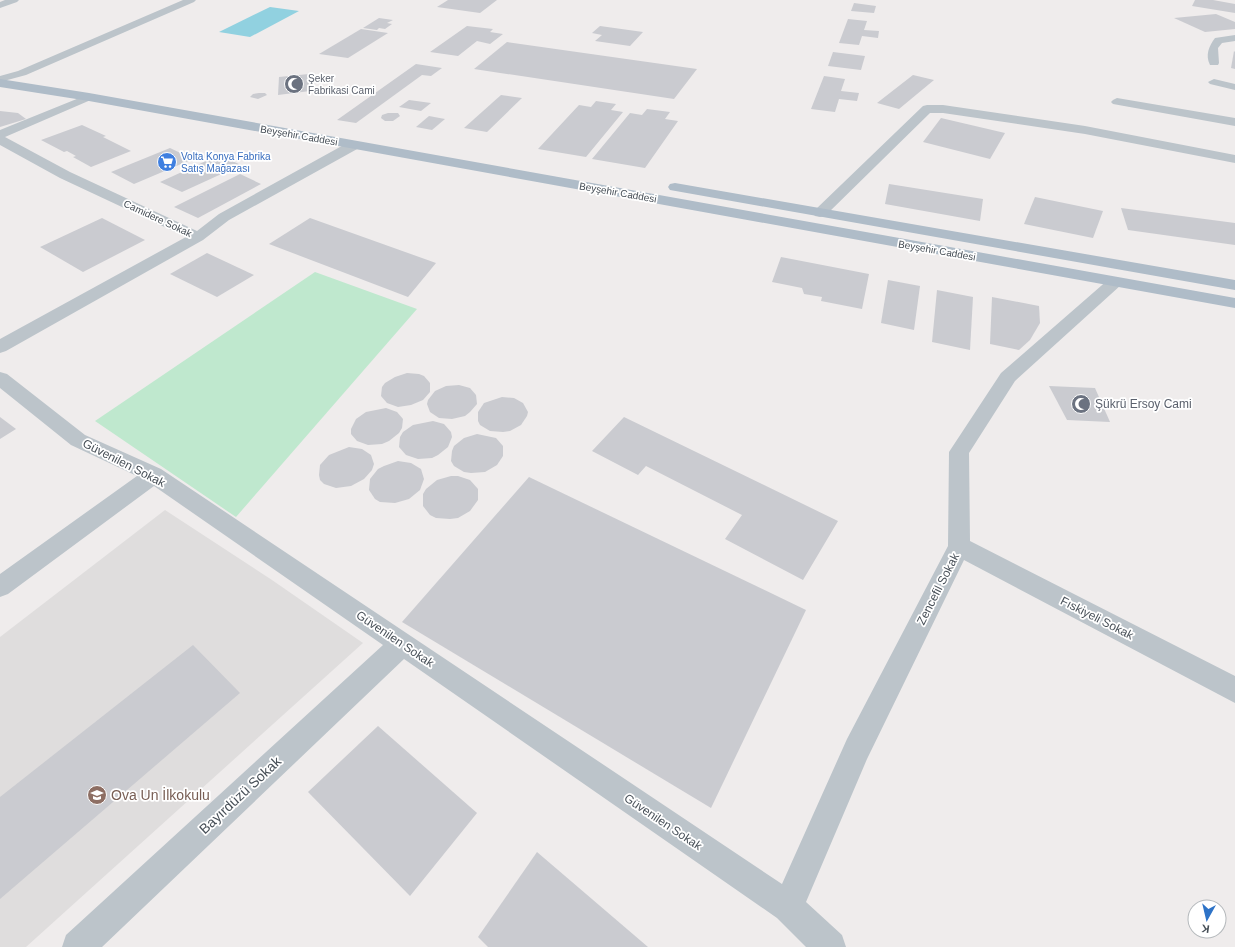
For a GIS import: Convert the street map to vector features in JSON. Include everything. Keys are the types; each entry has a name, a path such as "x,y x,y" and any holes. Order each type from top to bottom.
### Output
{"main road":[{"name":"Beyşehir Caddesi","path":"0,69 389,137"},
{"name":"Beyşehir Caddesi","path":"0,83 90,97 1235,303"},
{"name":"Beyşehir Caddesi","path":"663,185 1235,285"}],"street":[{"path":"0,5 14,0"},
{"path":"0,79 22,73 191,0"},
{"path":"1214,63 1213,48 1219,40 1235,38"},
{"path":"1214,82 1235,87"},
{"path":"0,135 90,97"},
{"path":"1117,102 1235,122"},
{"path":"820,213 928,109 942,108 1085,130 1235,159"},
{"name":"Camidere Sokak","path":"0,140 65,175 198,237"},
{"path":"198,237 224,217 354,145"},
{"name":"Camidere Sokak","path":"0,348 198,237"},
{"name":"Zencefil Sokak","path":"788,906 857,749 960,546 959,452 1008,377 1115,282"},
{"name":"Güvenilen Sokak","path":"0,378 78,440 154,475 788,906 830,947"},
{"path":"0,587 154,475"},
{"name":"Fıskiyeli Sokak","path":"960,546 1235,690"},
{"name":"Bayırdüzü Sokak","path":"78,947 402,644"}],"shaded area":[{"name":"Ova Un İlkokulu","path":"165,510 272,580 363,643 26,947 0,947 0,637"}],"green space":[{"path":"315,272 417,309 236,517 95,421"}],"water":[{"path":"270,7 299,11 250,37 219,32"}],"building":[{"path":"448,0 497,0 480,13 437,7"},
{"path":"1195,0 1213,0 1235,4 1235,13 1192,6"},
{"path":"854,3 876,6 874,13 851,11"},
{"path":"1216,14 1235,22 1235,29 1205,32 1174,18"},
{"path":"379,18 393,20 387,23 392,24 385,29 379,28 377,30 363,28"},
{"path":"848,19 867,21 864,30 879,31 878,38 862,36 859,45 839,43"},
{"path":"467,26 493,29 490,32 503,34 490,44 477,41 458,56 430,52"},
{"path":"600,26 643,32 630,46 595,41 602,35 592,33"},
{"path":"361,29 388,33 348,58 319,54"},
{"path":"507,42 697,69 674,99 474,69"},
{"path":"1234,51 1235,52 1235,69 1231,68"},
{"path":"833,52 865,56 861,70 828,66"},
{"path":"416,64 442,68 431,76 422,75 356,123 337,120"},
{"name":"Şeker Fabrikasi Cami","path":"309,74 310,91 278,95 279,77"},
{"path":"913,75 934,80 899,109 877,103"},
{"path":"824,76 845,79 841,91 859,93 857,101 839,99 835,112 811,109"},
{"path":"265,93 267,95 258,99 250,97 253,94"},
{"path":"501,95 522,98 487,132 464,128"},
{"path":"409,100 431,103 421,111 399,107"},
{"path":"596,101 616,104 611,110 623,112 586,157 538,149 579,105 591,107"},
{"path":"647,109 670,112 665,119 678,121 645,168 592,159 630,113 642,115"},
{"path":"0,111 18,113 26,119 0,127"},
{"path":"388,113 398,113 400,116 393,121 385,121 381,118 382,115"},
{"path":"429,116 445,119 432,130 416,127"},
{"path":"941,118 1005,133 990,159 923,142"},
{"path":"82,125 106,136 103,137 131,151 91,167 73,157 76,156 67,151 64,152 41,140"},
{"path":"170,148 193,159 134,184 111,172"},
{"path":"219,155 241,165 182,192 160,182"},
{"path":"240,174 261,184 198,218 174,207"},
{"path":"889,184 983,199 980,221 885,204"},
{"path":"1035,197 1103,211 1093,238 1024,224"},
{"path":"1121,208 1235,223 1235,245 1128,230"},
{"path":"102,218 145,240 83,272 40,247"},
{"path":"310,218 436,263 408,297 269,244"},
{"path":"207,253 254,275 217,297 170,274"},
{"path":"781,257 869,274 862,309 821,301 822,297 804,294 802,288 772,282"},
{"path":"888,280 920,286 914,330 881,323"},
{"path":"937,290 973,297 970,350 932,342"},
{"path":"992,297 1039,306 1040,323 1030,340 1019,350 990,344"},
{"path":"407,373 424,376 430,383 430,392 423,400 411,405 398,407 387,403 381,396 382,387 385,383 395,377"},
{"path":"459,385 470,388 476,395 477,404 470,412 465,416 452,419 439,418 430,412 427,404 428,400 435,391 446,386"},
{"name":"Şükrü Ersoy Cami","path":"1049,386 1095,388 1110,422 1067,420"},
{"path":"502,397 514,398 523,403 528,412 527,416 521,425 510,431 490,431 480,425 478,421 478,412 484,403"},
{"path":"386,408 397,412 403,419 402,428 399,433 389,441 382,444 368,445 357,441 351,434 351,429 356,419 366,412"},
{"path":"0,417 16,429 0,439"},
{"path":"624,417 838,521 803,580 725,539 742,515 646,466 638,475 592,451"},
{"path":"433,421 444,424 451,432 452,437 448,447 432,458 418,459 406,455 399,447 400,437 403,432 413,425"},
{"path":"477,434 496,438 503,446 503,456 497,465 485,472 464,472 454,466 451,461 452,451 454,446 464,438"},
{"path":"349,447 362,449 371,455 374,464 372,470 364,479 351,486 336,488 324,484 320,480 320,465 329,455"},
{"path":"398,461 411,463 421,469 424,479 420,490 409,499 395,503 380,502 375,499 369,490 370,479 378,469"},
{"path":"451,476 458,476 470,480 478,489 478,500 470,511 458,518 436,518 430,515 423,506 423,494 426,489 437,480"},
{"path":"529,477 806,610 711,808 402,622"},
{"path":"193,645 240,693 0,899 0,797"},
{"path":"378,726 477,813 410,896 308,792"},
{"path":"537,852 648,947 488,947 478,937"}],"place":[{"name":"Şeker Fabrikasi Cami","path":"294,84"},
{"name":"Volta Konya Fabrika Satış Mağazası","path":"167,162"},
{"name":"Şükrü Ersoy Cami","path":"1081,404"},
{"name":"Ova Un İlkokulu","path":"97,795"}]}
